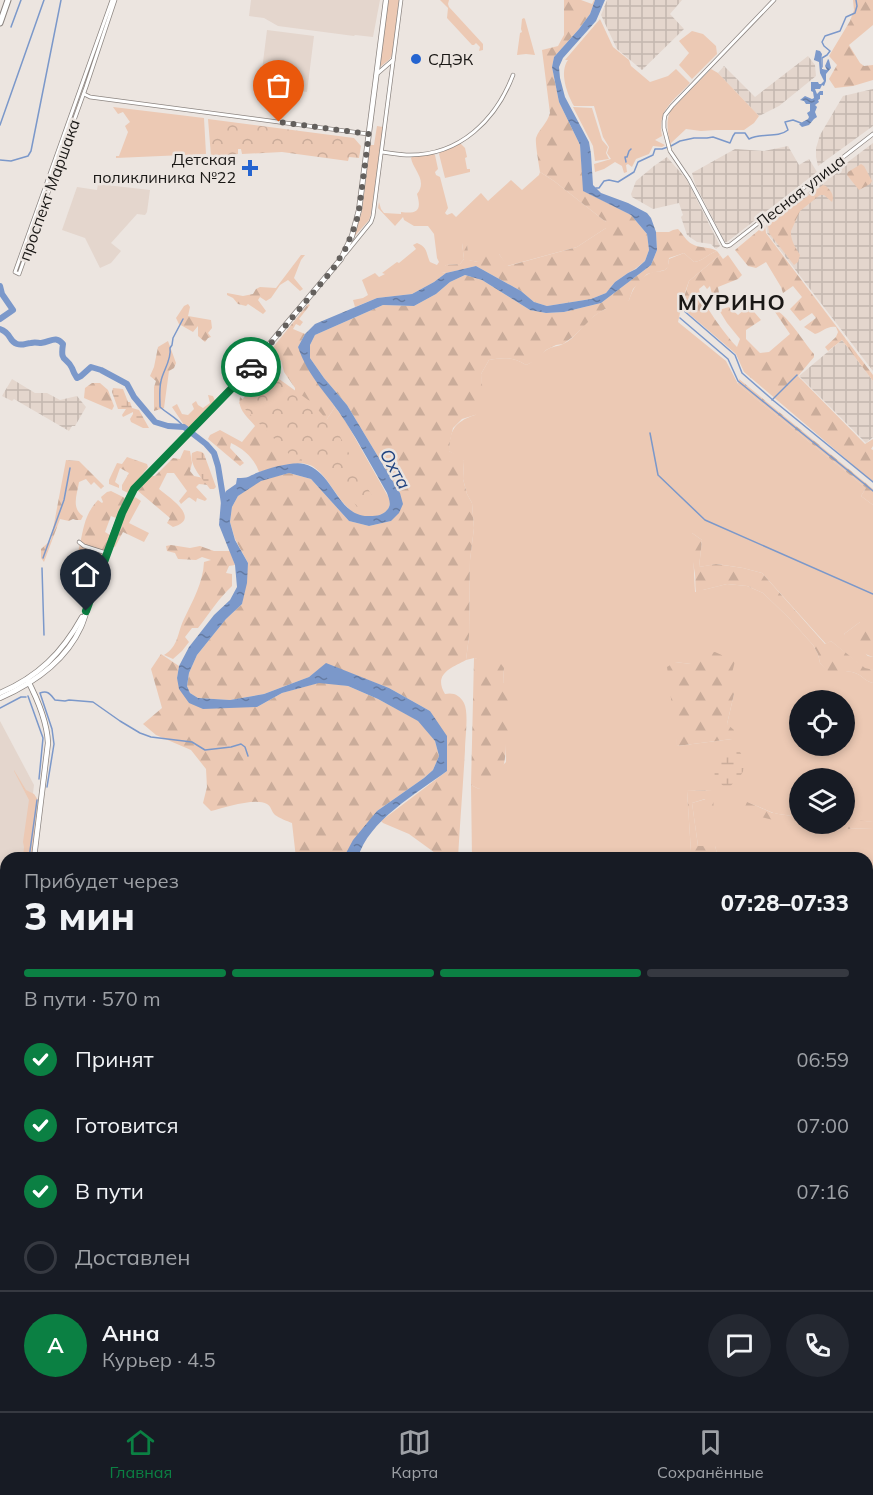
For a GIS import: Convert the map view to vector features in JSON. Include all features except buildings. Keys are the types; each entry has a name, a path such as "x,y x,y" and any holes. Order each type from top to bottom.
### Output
{"highway":[{"path":"0,23 8,0"}],"street":[{"name":"проспект Маршака","path":"81,94 15,272 19,273 81,94 113,0"},
{"path":"341,259 352,236 359,210 386,0"},
{"path":"0,693 38,678 73,642 81,628 106,553 134,489 235,385 372,219 401,0"},
{"name":"Лесная улица","path":"774,0 665,115 664,128 670,151 689,179 724,245 727,246 873,134"},
{"path":"376,75 393,60"},
{"path":"382,152 424,154 436,152 462,141 492,114 504,98 513,75"},
{"path":"81,94 369,134"},
{"path":"79,542 84,546 106,553"},
{"path":"0,698 16,691 28,682 56,655 76,629 86,611"},
{"path":"36,699 35,689 38,678"},
{"path":"28,682 45,723 48,743 35,852"},
{"path":"16,691 28,691 36,699"}],"shaded area":[{"path":"251,0 380,0 373,37 278,26 264,18 249,16"},
{"path":"607,0 682,0 670,14 684,29 642,70 617,49 601,15"},
{"path":"267,30 314,36 307,92 260,86"},
{"path":"808,56 815,65 816,76 779,106 759,116 718,73 724,66 755,97"},
{"path":"873,89 873,126 818,166 816,148 820,135 843,96"},
{"path":"873,143 873,371 767,233 766,224"},
{"path":"788,146 799,165 809,159 817,172 725,242 695,184 692,173 735,149 764,151"},
{"path":"667,157 687,180 720,246 716,249 711,244 697,242 687,235 679,203 653,209 632,197 636,181"},
{"path":"98,184 150,190 147,212 145,215 137,214 111,243 121,251 111,263 100,268 85,238 62,230 77,187 97,190"},
{"path":"842,340 873,381 873,437 866,443 799,376"},
{"path":"12,379 35,393 47,393 60,400 77,396 86,407 75,426 72,426 69,431 14,399 12,401 2,396"},
{"path":"0,721 34,785 26,852 0,852"}],"green space":[{"path":"388,0 399,0 392,55 380,67"},
{"path":"440,0 449,0 449,7 483,44 483,50 479,51 480,47 476,43 472,45 447,18 448,8"},
{"path":"564,0 581,0 592,4 595,0 590,14 554,57 552,67 559,102 580,145 584,191 631,215 647,234 649,250 645,261 615,282 606,293 591,299 547,306 534,302 521,291 476,266 446,273 441,270 446,265 460,264 464,259 462,243 465,240 469,260 478,262 479,258 494,251 508,266 577,247 606,228 606,222 540,172 536,138 550,113 542,50 558,46 564,35"},
{"path":"853,0 873,0 873,25 849,45 860,63 864,66 873,65 873,80 835,88 829,79 837,65 829,56 850,21 854,10"},
{"path":"525,19 535,55 517,55"},
{"path":"600,19 613,47 650,82 668,76 676,69 690,83 664,112 662,136 655,140 665,145 653,146 649,154 636,159 632,167 626,165 627,172 624,173 622,166 615,162 595,172 594,164 611,159 607,153 609,147 603,137 594,106 574,106 564,77 568,60 565,60"},
{"path":"692,31 703,34 716,46 717,54 692,79 679,65 689,53 679,41"},
{"path":"711,69 718,73 759,116 744,130 686,129 670,144 668,122 671,110"},
{"path":"113,107 204,118 206,154 116,158 119,156 128,132 125,126 130,122 123,112 118,114"},
{"path":"573,107 592,108 602,140 608,147 606,153 609,159 595,161 593,146"},
{"path":"208,119 354,138 361,146 359,158 349,157 348,161 282,152 242,154 241,149 238,149 238,154 211,156"},
{"path":"377,126 383,127 371,214 369,220 354,237 362,211 370,145 374,145"},
{"path":"459,144 465,148 467,169 470,169 470,172 445,178 439,154"},
{"path":"433,154 438,169 435,172 440,177 448,208 445,213 447,215 452,213 456,217 481,193 488,201 511,180 522,190 540,172 606,222 606,228 577,247 507,266 499,254 478,262 468,260 467,244 462,243 464,259 460,264 446,265 442,272 446,273 434,282 412,294 377,298 355,307 353,300 368,295 362,280 375,273 379,277 385,274 382,273 416,249 413,245 417,243 423,247 430,262 437,265 439,262 434,234 428,226 414,226 403,217 395,226 378,208 379,202 384,213 401,214 401,212 417,210 419,204 417,194 421,184 411,158"},
{"path":"861,164 872,181 859,190 847,175"},
{"path":"823,185 832,193 832,202 824,195 820,195 800,211 791,231 792,241 800,255 798,262 794,265 769,233 768,225"},
{"path":"765,225 766,233 873,375 873,381 842,340 828,351 825,347 836,337 838,332 836,327 815,334 804,327 816,318 812,313 800,321 790,309 802,297 793,286 783,293 766,262 756,268 748,266 735,250"},
{"path":"678,229 692,244 717,251 694,262 684,253 669,258 668,267 665,270 647,274 633,289 629,300 619,308 605,309 594,316 574,336 563,344 546,350 535,361 526,365 508,358 489,360 481,374 484,405 475,415 462,419 453,428 449,451 464,461 463,479 472,503 474,528 470,560 469,636 466,660 445,672 441,681 445,694 451,693 462,700 466,713 458,852 434,852 409,834 381,821 447,771 430,711 389,688 326,664 309,677 264,694 230,700 198,698 190,693 187,686 189,673 197,655 226,619 242,604 248,563 235,539 230,522 232,507 238,496 261,480 289,473 311,479 349,521 369,526 391,521 400,493 347,405 310,358 310,345 315,335 383,305 414,306 436,294 450,282 465,275 482,280 530,310 546,313 564,312 601,303 651,265 657,250 656,232"},
{"path":"717,251 720,255 689,281 678,322 726,361 738,384 866,488 861,496 873,505 873,616 844,634 868,656 873,657 873,670 865,669 831,641 826,644 762,573 717,564 699,567 702,540 692,533 695,592 727,584 747,586 763,593 813,645 820,663 829,671 852,672 873,683 873,822 855,821 855,768 789,768 789,815 774,813 789,819 789,834 855,834 855,829 873,828 873,852 717,852 715,846 698,846 692,803 706,799 712,790 687,791 691,852 472,852 471,785 479,789 506,762 504,668 474,658 466,660 469,636 470,560 474,528 472,503 463,479 464,461 449,451 452,432 462,421 475,415 482,395 481,374 489,360 508,358 526,365 547,349 568,341 598,313 629,300 641,279 653,272 666,269 669,259 684,253 694,262","holes":["675,662 691,664 734,694 727,724 732,739 677,746"]},
{"path":"301,255 305,255 294,278 303,289 300,291 288,280 280,285 271,298 266,301 260,297 258,300 266,311 263,314 248,304 246,306 238,304 227,295 227,293 243,296 253,294 260,287 276,288"},
{"path":"720,255 723,259 728,255 742,275 718,287 719,293 713,298 710,286 707,289 704,285 699,289 715,319 737,347 740,339 719,310 729,307 738,315 745,309 740,303 743,299 761,320 746,330 746,339 760,353 769,352 790,334 773,309 795,328 814,354 798,376 865,444 873,439 871,449 873,450 873,482 744,372 736,354 681,307 689,281"},
{"path":"188,304 190,307 188,316 211,320 212,328 208,333 211,337 205,342 198,336 198,326 193,332 179,324 176,318"},
{"path":"308,304 310,305 299,319 303,322 300,326 296,324 293,329 305,334 298,347 335,407 319,431 295,394 295,388 284,372 281,360 273,361 270,351"},
{"path":"168,341 176,363 169,371 164,408 154,411 156,381 150,376 158,347"},
{"path":"268,371 311,402 337,431 374,500 357,507 331,469 315,462 293,458 239,403"},
{"path":"739,379 873,489 873,505 861,496 866,488 738,384"},
{"path":"92,383 100,383 108,390 114,406 112,410 84,398 85,388"},
{"path":"113,388 123,389 132,408 139,410 149,428 143,428 131,422 133,412 123,417 126,409 118,409 112,392"},
{"path":"208,395 213,396 215,401 188,429 172,407 177,404 182,414 188,415 194,409 192,404 196,401 203,408 210,403"},
{"path":"240,397 259,414 303,445 302,463 259,472 251,458 240,448 231,443 230,448 244,463 240,466 208,439 210,435 220,430 242,442 255,426 242,410"},
{"path":"335,407 346,422 390,500 388,509 380,515 368,517 358,515 342,502 322,475 312,466 302,463 303,445 319,431"},
{"path":"184,450 190,451 192,463 190,471 194,476 208,479 209,485 199,484 196,487 207,499 205,501 197,498 196,502 189,497 181,504 179,501 187,491 174,473 167,473 159,489 181,508 185,519 173,527 167,523 170,518 138,491 151,476 155,476 173,458 180,459"},
{"path":"197,451 204,454 216,487 214,489 210,489 200,477 193,463 192,453"},
{"path":"127,457 147,464 148,467 128,493 122,490 122,485 129,473 120,468 115,482 119,488 109,484 117,463 122,464"},
{"path":"66,460 79,461 104,486 101,489 94,482 91,485 86,479 79,482 76,505 83,516 81,520 60,519 44,562 41,558 41,549 51,540"},
{"path":"111,491 125,498 116,518 111,516 105,532 110,535 95,575 77,564 78,551 90,510 98,500 102,503 101,497"},
{"path":"135,497 141,501 129,523 149,533 144,542 123,532 113,547 121,521"},
{"path":"692,533 702,540 699,567 716,564 762,573 825,644 831,641 865,668 873,670 873,683 852,672 829,672 820,663 813,645 763,593 747,586 727,584 703,590 698,598 691,548"},
{"path":"166,546 190,548 200,546 214,551 230,551 235,565 229,566 226,573 232,574 232,586 198,628 192,628 185,637 189,642 173,659 164,655 177,639 200,584 204,562 211,560 202,557 196,560 178,559 175,553 167,551"},
{"path":"863,612 873,616 873,657 856,648 844,634 860,622 859,616"},
{"path":"715,652 735,661 729,685 734,694 727,724 734,730 732,739 677,746 667,667 675,662 691,664 693,655"},
{"path":"161,654 179,666 177,678 189,703 257,707 282,693 321,682 348,686 419,721 435,741 439,756 433,770 424,778 377,811 347,852 295,852 292,823 275,815 268,805 255,802 211,811 203,803 207,787 206,769 191,750 156,735 143,724 162,708 151,669"},
{"path":"474,658 501,664 504,668 503,683 509,683 514,687 512,737 506,744 505,760 501,772 493,781 479,789 471,785"},
{"path":"738,749 744,761 743,771 727,789 715,779 714,766 729,750"},
{"path":"14,770 26,790 34,794 38,800 32,852 24,852 23,842 29,800"},
{"path":"712,790 714,809 709,810 705,799 692,803 698,846 715,846 717,852 691,852 687,791"},
{"path":"747,802 772,813 789,816 789,824 757,816 744,809"},
{"path":"855,820 873,822 873,828 855,829"}],"water":[{"path":"595,0 605,0 596,21 563,58 559,67 560,78 565,97 589,142 593,185 601,193 628,203 647,213 651,218 656,232 657,250 651,265 601,303 564,312 546,313 530,310 482,280 465,275 450,282 436,294 414,306 383,305 315,335 310,345 310,358 347,405 400,493 403,504 399,513 391,521 369,526 349,521 311,479 289,473 261,481 238,496 232,507 230,522 235,540 248,563 247,583 242,604 226,619 197,655 189,673 187,686 190,693 198,698 230,700 264,694 309,677 326,663 389,688 430,711 447,736 447,771 408,798 383,820 372,832 360,852 347,852 353,840 377,811 433,770 439,756 435,741 418,721 348,686 319,683 282,693 257,707 203,709 189,703 179,689 177,678 179,666 189,647 214,615 230,600 237,587 235,565 219,525 221,501 226,491 236,484 237,478 247,477 282,465 300,463 314,468 322,475 350,510 359,515 377,515 389,508 387,493 351,430 302,358 298,347 305,334 315,324 377,298 412,294 446,273 476,266 521,291 534,302 547,306 591,299 606,293 615,282 645,261 649,250 647,234 631,215 583,191 580,145 559,102 552,67 554,57 590,14"},
{"path":"816,50 822,54 822,69 827,70 825,66 828,59 831,68 826,74 824,86 815,89 817,94 823,91 819,102 815,105 817,117 809,125 802,127 799,124 808,119 810,104 800,100 805,96 814,98 811,82 821,84 824,81 820,73 819,62 814,60"}],"waterway":[{"path":"11,27 21,0"},
{"path":"0,125 44,0"},
{"path":"0,160 11,161 28,156 31,151 61,0"},
{"path":"822,67 822,58 830,51 822,42 825,36 840,31 846,17 855,13 856,0"},
{"path":"596,188 599,188 604,181 618,182 634,172 638,162 653,155 655,149 662,149 680,141 713,137 730,143 735,133 745,133 749,139 784,133 788,130 785,122 793,120 801,123"},
{"path":"626,162 625,157 631,149"},
{"path":"0,286 2,294 13,310 0,319"},
{"path":"683,310 735,355 742,373 873,482"},
{"path":"680,318 728,359 738,381 873,491"},
{"path":"183,319 173,338 169,361 161,381 160,407 184,427"},
{"path":"0,329 19,345 55,339 60,341 63,344 63,357 70,364 77,378 91,367 101,370 127,384 134,397 155,422 184,427 206,444 214,453 218,466 224,503"},
{"path":"772,400 797,375"},
{"path":"650,433 658,475 705,520 873,594"},
{"path":"43,558 64,500 70,468"},
{"path":"42,568 44,635"},
{"path":"47,787 54,744 52,729 40,693 43,692 49,693 55,700 93,702 120,721 151,737 192,742 205,750 241,744 245,747 248,756"},
{"path":"28,696 43,738 39,779"},
{"path":"0,708 21,697 26,697"},
{"path":"30,852 37,800"}],"way so far":[{"path":"251,367 341,259 352,236 359,210 369,134 279,122"}],"place":[{"name":"СДЭК","path":"416,59"},
{"name":"Детская поликлиника №22","path":"250,168"}],"district":[{"name":"МУРИНО","path":"732,302"}],"route":[{"path":"86,611 106,553 134,489 251,367"}],"water label":[{"name":"Охта","path":"395,469"}]}
